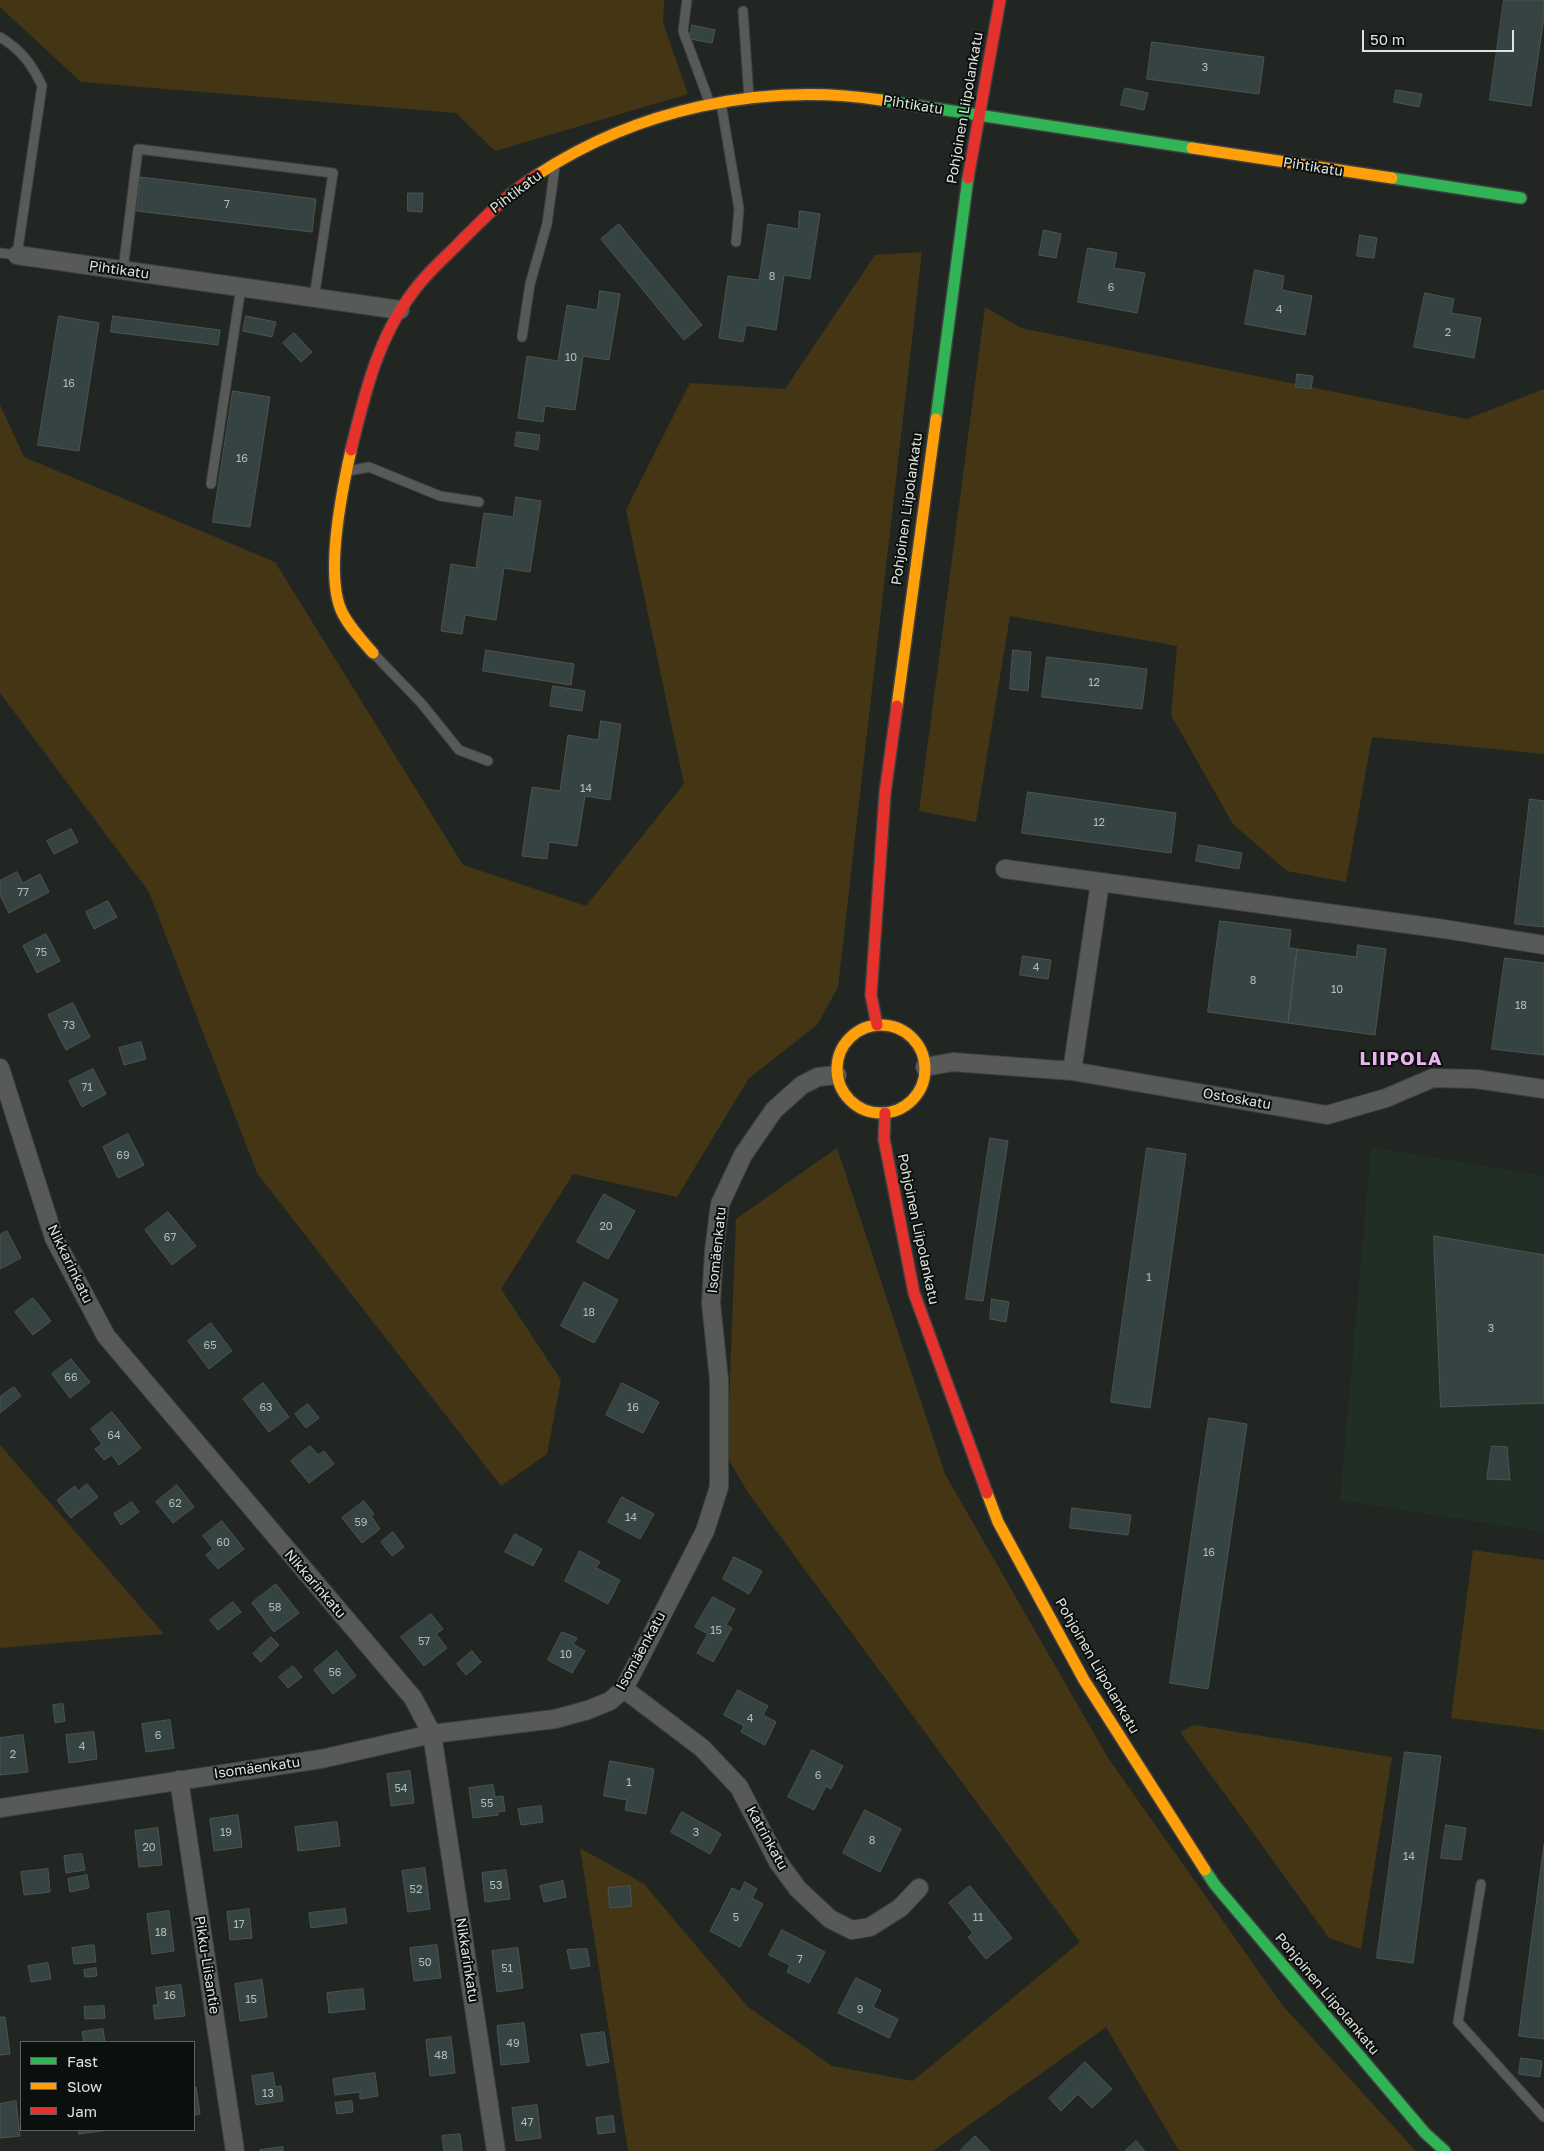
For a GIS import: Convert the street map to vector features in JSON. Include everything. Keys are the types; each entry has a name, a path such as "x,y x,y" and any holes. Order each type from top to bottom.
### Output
{"street":[{"name":"Pohjoinen Liipolankatu","path":"876,1025 871,995 885,793 977,116 1000,0"},
{"name":"Pihtikatu","path":"373,653 340,608 334,569 346,472 367,382 400,310 432,270 488,212 521,185 601,138 642,121 749,98 800,94 856,96 1521,198"},
{"name":"Pihtikatu","path":"8,254 400,310"},
{"path":"1004,869 1425,926 1544,945"},
{"path":"1072,1071 1100,883"},
{"path":"876,1025 896,1027 909,1035 922,1052 925,1066 923,1082 916,1096 900,1109 885,1113 864,1110 844,1093 837,1075 840,1054 845,1044 855,1033 876,1025"},
{"name":"Ostoskatu","path":"925,1066 952,1062 1072,1071 1327,1115 1386,1098 1433,1078 1476,1079 1544,1089"},
{"name":"Nikkarinkatu","path":"0,1068 54,1238 106,1336 413,1698 432,1734 496,2151"},
{"name":"Isomäenkatu","path":"0,1808 321,1759 432,1734 555,1719 588,1710 610,1701 624,1688 705,1531 718,1487 719,1380 711,1303 714,1251 720,1204 742,1154 774,1110 802,1085 818,1078 837,1075"},
{"name":"Pohjoinen Liipolankatu","path":"885,1113 884,1139 914,1293 968,1445 998,1522 1084,1680 1215,1885 1425,2133 1445,2151"},
{"name":"Katrinkatu","path":"624,1688 702,1748 739,1787 778,1862 798,1890 830,1919 852,1930 870,1927 900,1908 919,1888"},
{"name":"Pikku-Liisantie","path":"179,1780 235,2151"}],"lane":[{"path":"687,0 683,31 716,104 739,208 736,242"},
{"path":"743,10 749,98"},
{"path":"0,37 16,47 32,65 42,86 8,254"},
{"path":"123,270 138,150 333,173 314,298"},
{"path":"522,337 530,284 547,224 556,163"},
{"path":"211,484 241,287"},
{"path":"346,472 369,467 440,496 479,502"},
{"path":"373,653 422,704 459,750 488,760"},
{"path":"1481,1884 1458,2022 1544,2117"}],"shaded area":[{"path":"0,0 664,0 663,23 688,94 495,151 456,113 81,82 0,7"},
{"path":"922,252 838,987 817,1025 749,1078 677,1197 573,1174 501,1289 561,1380 547,1454 501,1486 257,1173 149,892 0,693 0,405 24,457 275,562 463,865 586,906 684,784 626,510 690,383 785,389 875,255"},
{"path":"985,307 1021,328 1467,419 1544,389 1544,754 1372,737 1346,882 1287,871 1233,824 1171,715 1177,646 1010,616 976,822 919,811"},
{"path":"1371,1147 1544,1176 1544,1532 1340,1500"},
{"path":"837,1148 945,1474 1108,1758 1283,2006 1416,2151 1179,2151 1106,2027 933,2151 628,2151 580,1848 644,1884 748,2007 832,2066 913,2081 1080,1942 749,1494 727,1457 736,1219"},
{"path":"0,1445 164,1634 0,1648"},
{"path":"1473,1550 1544,1560 1544,1730 1451,1718"},
{"path":"1194,1725 1392,1757 1361,1949 1329,1938 1180,1732"}],"building":[{"path":"1504,0 1544,0 1544,16 1531,106 1490,100"},
{"path":"692,25 715,30 712,43 690,39"},
{"path":"1152,42 1264,57 1259,94 1147,79"},
{"path":"1125,88 1148,93 1144,110 1121,105"},
{"path":"1396,90 1422,94 1419,107 1394,102"},
{"path":"141,177 316,199 312,232 137,211"},
{"path":"408,193 423,193 422,212 408,211"},
{"path":"800,211 820,214 810,279 784,275 776,330 746,325 743,342 719,338 728,276 759,280 768,224 798,229"},
{"path":"619,224 702,325 684,340 601,239"},
{"path":"1044,230 1061,234 1056,258 1039,255"},
{"path":"1360,235 1377,238 1374,258 1357,256"},
{"path":"1088,248 1117,253 1114,268 1145,273 1137,313 1078,302"},
{"path":"1255,270 1284,276 1282,290 1312,296 1305,335 1245,324"},
{"path":"600,291 620,294 609,360 583,356 575,410 545,406 543,422 518,418 527,356 558,361 567,305 597,310"},
{"path":"1425,293 1454,299 1451,313 1481,318 1474,358 1414,347"},
{"path":"59,316 99,323 79,451 38,445"},
{"path":"113,316 220,330 218,345 111,332"},
{"path":"246,316 276,322 272,337 243,331"},
{"path":"294,333 312,352 301,362 283,343"},
{"path":"1297,374 1313,376 1311,389 1296,387"},
{"path":"233,391 270,397 250,527 213,522"},
{"path":"517,432 540,435 538,450 515,446"},
{"path":"516,497 541,501 530,572 504,568 496,620 465,615 462,634 441,631 451,564 476,568 484,513 513,517"},
{"path":"486,650 574,664 571,685 483,671"},
{"path":"1013,650 1031,652 1028,691 1010,689"},
{"path":"1047,657 1147,669 1142,709 1042,697"},
{"path":"553,686 585,691 582,711 550,706"},
{"path":"601,721 621,724 610,800 585,796 577,846 549,842 547,859 522,856 532,787 560,791 568,735 598,740"},
{"path":"1028,792 1176,813 1171,853 1022,833"},
{"path":"1530,799 1544,801 1544,927 1515,924"},
{"path":"71,829 78,842 54,854 47,841"},
{"path":"1199,845 1242,853 1239,869 1196,861"},
{"path":"17,872 23,883 40,874 49,892 9,913 0,895 0,881"},
{"path":"108,901 117,917 94,929 86,912"},
{"path":"1220,921 1291,930 1289,948 1297,949 1288,1023 1208,1012"},
{"path":"46,934 60,961 37,973 23,946"},
{"path":"1358,945 1386,949 1375,1035 1288,1023 1297,949 1356,957"},
{"path":"1023,956 1051,960 1048,979 1020,975"},
{"path":"1505,958 1544,963 1544,1055 1492,1049"},
{"path":"73,1003 90,1037 66,1050 48,1015"},
{"path":"141,1042 146,1059 124,1065 119,1048"},
{"path":"93,1069 106,1094 82,1107 69,1081"},
{"path":"128,1134 144,1165 118,1178 103,1147"},
{"path":"990,1138 1008,1141 983,1301 966,1299"},
{"path":"1147,1148 1186,1154 1150,1408 1111,1402"},
{"path":"604,1194 635,1211 608,1259 577,1242"},
{"path":"168,1212 196,1246 172,1265 145,1230"},
{"path":"7,1231 21,1258 0,1269 0,1235"},
{"path":"1434,1236 1544,1255 1544,1403 1441,1407"},
{"path":"584,1282 618,1300 594,1343 561,1326"},
{"path":"33,1298 51,1321 33,1335 15,1312"},
{"path":"992,1299 1009,1302 1006,1322 990,1319"},
{"path":"211,1323 232,1351 209,1369 188,1341"},
{"path":"71,1359 90,1382 70,1398 52,1374"},
{"path":"263,1383 289,1417 269,1432 243,1399"},
{"path":"622,1383 659,1402 643,1433 606,1415"},
{"path":"14,1387 21,1396 0,1413 0,1397"},
{"path":"308,1404 319,1418 306,1428 295,1414"},
{"path":"112,1412 141,1448 119,1465 112,1455 104,1460 95,1449 102,1444 91,1429"},
{"path":"1209,1418 1247,1424 1208,1689 1170,1683"},
{"path":"310,1446 318,1455 324,1451 334,1464 309,1483 291,1461"},
{"path":"1492,1446 1507,1447 1510,1480 1487,1479"},
{"path":"87,1484 98,1497 71,1518 57,1500 75,1486 78,1491"},
{"path":"177,1485 194,1507 173,1523 156,1502"},
{"path":"622,1497 654,1514 640,1539 608,1522"},
{"path":"364,1501 374,1514 371,1516 380,1529 362,1543 342,1518"},
{"path":"132,1502 139,1512 121,1525 114,1514"},
{"path":"1072,1508 1131,1515 1128,1535 1070,1528"},
{"path":"222,1521 244,1549 218,1569 206,1555 213,1549 203,1536"},
{"path":"393,1532 404,1547 392,1556 381,1542"},
{"path":"515,1534 542,1549 533,1566 505,1552"},
{"path":"580,1551 600,1562 596,1568 620,1580 608,1604 565,1581"},
{"path":"734,1557 762,1571 749,1594 723,1579"},
{"path":"276,1584 299,1613 274,1632 252,1603"},
{"path":"713,1597 735,1609 726,1625 732,1628 713,1662 697,1653 708,1634 695,1627"},
{"path":"233,1602 241,1612 218,1630 210,1620"},
{"path":"431,1614 443,1629 436,1634 447,1648 424,1666 401,1637"},
{"path":"562,1632 577,1638 573,1644 585,1651 572,1673 548,1660"},
{"path":"271,1637 279,1645 261,1662 253,1654"},
{"path":"337,1651 356,1676 333,1694 314,1670"},
{"path":"472,1651 481,1662 466,1675 457,1664"},
{"path":"293,1666 302,1677 288,1688 279,1677"},
{"path":"738,1690 768,1706 763,1715 776,1722 765,1745 741,1732 744,1726 724,1715"},
{"path":"63,1704 65,1721 55,1723 53,1705"},
{"path":"170,1720 174,1748 146,1752 142,1724"},
{"path":"94,1732 97,1759 69,1763 66,1735"},
{"path":"23,1735 28,1772 0,1775 0,1738"},
{"path":"812,1750 843,1766 831,1789 826,1786 814,1810 788,1797"},
{"path":"1405,1752 1441,1756 1413,1963 1377,1958"},
{"path":"610,1761 654,1769 646,1814 625,1810 627,1800 604,1796"},
{"path":"410,1771 414,1803 391,1806 387,1774"},
{"path":"493,1785 495,1797 503,1796 505,1811 498,1812 498,1815 473,1818 469,1788"},
{"path":"541,1806 543,1822 521,1825 518,1809"},
{"path":"865,1810 901,1829 880,1872 843,1853"},
{"path":"682,1812 721,1834 710,1854 671,1832"},
{"path":"238,1815 242,1847 214,1851 210,1819"},
{"path":"337,1822 340,1846 298,1851 295,1827"},
{"path":"1446,1825 1466,1828 1461,1860 1441,1858"},
{"path":"158,1828 162,1865 139,1867 135,1831"},
{"path":"1544,1845 1544,2039 1519,2036"},
{"path":"82,1854 85,1870 66,1873 64,1856"},
{"path":"425,1868 430,1909 408,1912 402,1871"},
{"path":"48,1869 50,1892 24,1895 21,1872"},
{"path":"506,1870 510,1899 485,1902 482,1873"},
{"path":"87,1875 89,1888 70,1892 68,1879"},
{"path":"563,1881 566,1897 544,1902 540,1886"},
{"path":"745,1882 757,1889 752,1898 763,1904 740,1947 710,1931 732,1888 740,1892"},
{"path":"630,1886 632,1906 610,1908 608,1888"},
{"path":"970,1886 1012,1938 986,1959 968,1937 973,1933 949,1903"},
{"path":"249,1909 252,1938 230,1940 227,1912"},
{"path":"345,1909 347,1923 311,1928 309,1913"},
{"path":"169,1911 174,1951 152,1954 147,1914"},
{"path":"782,1930 825,1952 809,1983 787,1972 790,1965 769,1955"},
{"path":"94,1945 96,1962 74,1964 72,1948"},
{"path":"437,1945 441,1978 414,1981 410,1948"},
{"path":"518,1948 523,1988 497,1992 492,1951"},
{"path":"587,1949 590,1966 571,1969 567,1950"},
{"path":"48,1963 51,1979 31,1982 28,1966"},
{"path":"96,1968 97,1976 85,1977 84,1970"},
{"path":"856,1978 881,1990 873,2007 898,2019 889,2038 838,2013"},
{"path":"262,1980 267,2017 240,2021 235,1984"},
{"path":"181,1985 185,2016 155,2019 153,2005 158,2005 156,1988"},
{"path":"363,1989 365,2009 329,2013 327,1993"},
{"path":"104,2006 105,2018 85,2019 84,2007"},
{"path":"0,2017 5,2017 10,2054 0,2055"},
{"path":"524,2023 529,2062 501,2065 497,2026"},
{"path":"103,2029 105,2041 84,2041 82,2032"},
{"path":"604,2032 609,2062 587,2066 581,2035"},
{"path":"451,2037 455,2073 430,2076 426,2040"},
{"path":"1521,2058 1542,2061 1540,2077 1519,2074"},
{"path":"1085,2062 1112,2089 1092,2108 1078,2094 1061,2111 1049,2098"},
{"path":"273,2073 275,2087 281,2086 283,2101 256,2105 252,2076"},
{"path":"375,2073 378,2096 360,2099 360,2092 335,2095 333,2079"},
{"path":"195,2087 196,2087 200,2114 195,2115"},
{"path":"16,2101 20,2136 0,2138 0,2104"},
{"path":"352,2101 353,2112 337,2114 335,2103"},
{"path":"537,2105 541,2138 516,2141 512,2108"},
{"path":"613,2116 615,2132 598,2134 596,2118"},
{"path":"79,2131 102,2131 79,2134"},
{"path":"460,2134 462,2151 444,2151 442,2136"},
{"path":"975,2136 990,2151 960,2151"},
{"path":"1136,2141 1145,2151 1125,2151"},
{"path":"283,2147 283,2151 260,2151 260,2150"}],"traffic: fast":[{"path":"881,100 1192,148"},
{"path":"936,419 968,178"},
{"path":"1392,178 1521,198"},
{"path":"1205,1870 1215,1885 1425,2133 1445,2151"}],"traffic: slow":[{"path":"537,175 576,152 616,133 702,106 747,98 792,95 836,95 881,100"},
{"path":"1192,148 1392,178"},
{"path":"897,706 936,419"},
{"path":"351,450 343,487 337,531 335,553 336,594 347,622 373,653"},
{"path":"881,1025 898,1029 912,1038 921,1052 925,1069 921,1086 912,1100 898,1109 881,1113 864,1109 850,1100 841,1086 837,1069 841,1052 850,1038 864,1029 881,1025"},
{"path":"987,1493 998,1522 1084,1680 1205,1870"}],"traffic: jam":[{"path":"968,178 1000,0"},
{"path":"351,450 367,388 381,348 401,309 424,278 489,213 537,175"},
{"path":"877,1025 871,995 885,793 897,706"},
{"path":"885,1113 884,1139 914,1293 987,1493"}],"district":[{"name":"LIIPOLA","path":"1401,1059"}]}
